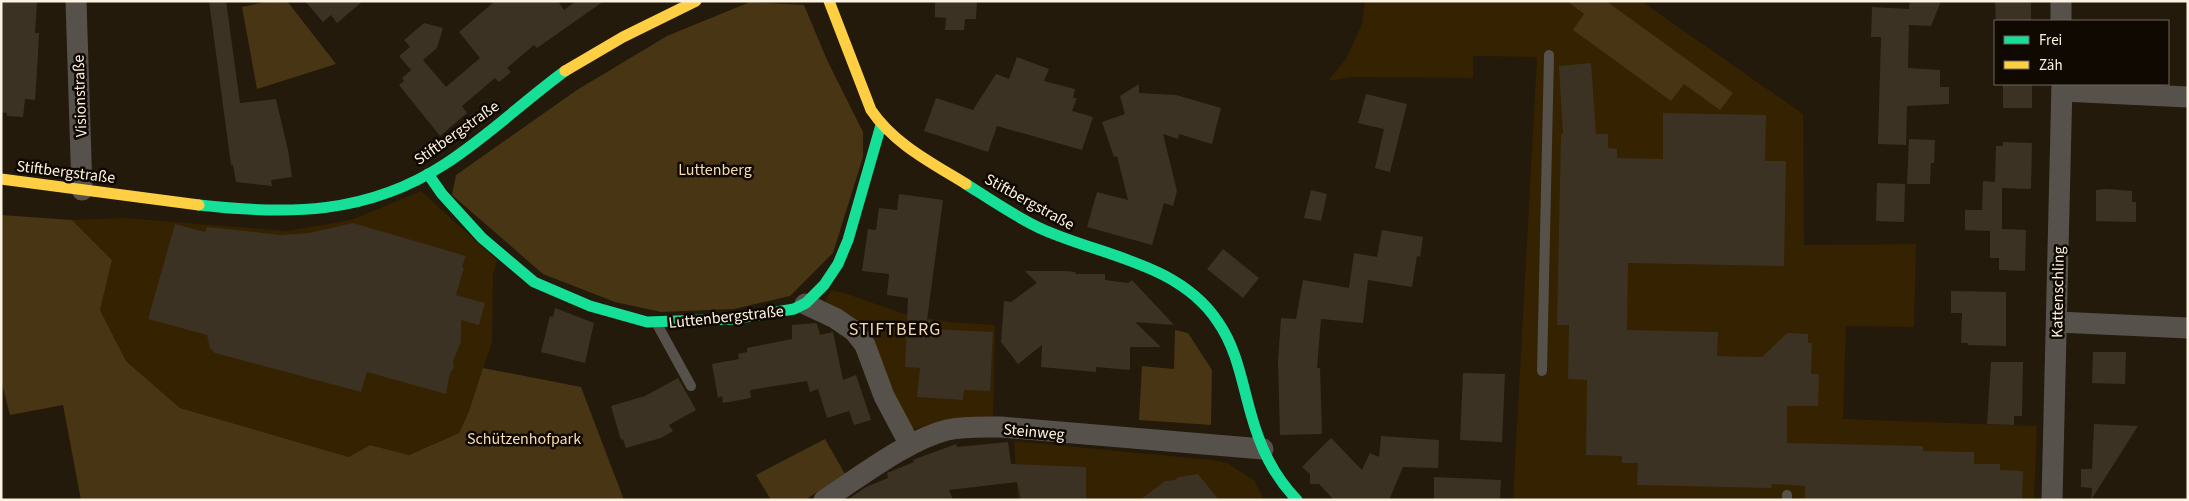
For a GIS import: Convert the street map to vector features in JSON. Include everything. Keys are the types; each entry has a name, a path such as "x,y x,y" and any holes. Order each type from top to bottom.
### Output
{"street":[{"name":"Visionstraße","path":"76,1 82,190"},
{"name":"Stiftbergstraße","path":"1,179 250,211 291,212 356,203 402,187 428,174 462,151 554,79 646,24 696,1"},
{"name":"Stiftbergstraße","path":"829,1 871,110 880,125 893,137 932,164 1019,217 1082,246 1142,265 1168,276 1190,290 1208,308 1223,328 1234,352 1263,450 1280,482 1296,500"},
{"path":"2061,1 2061,20"},
{"path":"2062,87 2188,97"},
{"name":"Kattenschling","path":"2052,500 2062,87"},
{"name":"Luttenbergstraße","path":"428,174 442,194 482,238 534,282 590,306 629,318 656,323 721,320 786,311 805,304 825,284 837,267 857,215 880,125"},
{"name":"Luttenbergstraße","path":"805,304 835,318 854,331 865,345 884,396 906,438"},
{"path":"2057,322 2188,328"},
{"name":"Steinweg","path":"824,500 906,438 947,430 1001,428 1263,450"}],"lane":[{"path":"1542,371 1549,54"},
{"path":"656,323 691,386"}],"shaded area":[{"path":"1365,1 1641,1 1803,114 1804,245 1916,244 1914,327 1846,326 1843,419 2037,426 2034,500 1513,500 1537,57 1473,56 1473,78 1352,77 1328,81 1346,59 1362,24"},
{"path":"421,191 497,260 493,275 492,342 469,411 459,433 408,455 370,445 349,457 180,408 126,361 100,310 112,260 72,220 124,218 287,231 351,220"},
{"path":"831,290 905,314 949,322 995,325 993,421 941,423 909,430 893,402 824,304"},
{"path":"1014,441 1227,463 1254,480 1264,500 1018,500"}],"green space":[{"path":"269,1 287,1 336,64 257,89 242,7"},
{"path":"1567,1 1606,1 1733,93 1720,110 1684,84 1671,101 1573,30 1584,14"},
{"name":"Luttenberg","path":"750,2 804,5 827,60 863,132 863,157 833,253 790,296 734,309 661,312 615,302 543,274 452,195 456,175 577,90 667,36"},
{"name":"Schützenhofpark","path":"1,215 72,220 112,260 100,310 126,361 180,408 349,457 370,445 409,455 459,433 469,411 483,368 581,387 624,500 81,500 63,405 10,415 1,380"},
{"path":"1175,330 1188,333 1212,370 1211,425 1139,420 1142,366 1174,369"},
{"path":"825,439 845,474 805,500 771,500 756,475"}],"building":[{"path":"1,1 37,1 35,33 39,33 35,100 25,99 23,117 7,116 7,113 1,112"},
{"path":"209,1 226,1 240,103 276,99 288,150 292,177 271,180 272,186 236,182 233,165 231,165"},
{"path":"305,1 363,1 337,23 331,15 323,22"},
{"path":"495,1 558,1 564,10 576,1 604,1 537,48 534,45 507,68 511,72 499,82 495,78 462,106 467,113 440,136 399,85 404,81 402,78 416,66 411,70 399,56 410,47 404,40 424,23 443,28 437,48 423,60 446,87 480,58 459,32"},
{"path":"935,1 977,1 976,19 965,19 964,30 945,30 946,18 935,17"},
{"path":"1910,1 1941,1 1931,26 1909,25 1908,68 1940,70 1940,87 1949,87 1949,104 1907,106 1906,145 1878,144 1881,37 1871,37 1872,7 1909,9"},
{"path":"1995,1 2031,1 2031,20 1996,20"},
{"path":"1017,57 1049,69 1044,81 1075,89 1073,98 1077,98 1072,111 1093,117 1082,150 997,126 988,152 924,131 936,98 973,110 996,74 1009,79"},
{"path":"1591,63 1596,134 1608,134 1608,148 1617,149 1617,158 1663,159 1663,113 1766,115 1765,161 1786,161 1784,266 1628,263 1627,330 1718,332 1717,356 1762,357 1787,333 1808,334 1808,343 1812,343 1811,374 1819,374 1818,406 1787,406 1787,443 1923,446 1923,451 1974,452 1974,464 2000,464 2000,470 2023,471 2022,500 1805,500 1805,486 1772,484 1771,488 1637,485 1638,463 1622,463 1622,456 1586,455 1587,380 1568,379 1569,325 1557,325 1561,134 1563,134 1559,66"},
{"path":"1139,84 1139,93 1176,95 1221,108 1212,144 1179,134 1178,139 1163,134 1177,191 1173,206 1164,203 1152,245 1087,227 1097,192 1128,200 1117,156 1114,157 1102,122 1125,114 1120,96"},
{"path":"2003,85 2032,85 2032,108 2003,108"},
{"path":"1366,94 1407,104 1390,172 1375,168 1384,129 1358,123"},
{"path":"1909,139 1935,140 1934,163 1931,163 1930,184 1907,184"},
{"path":"2003,142 2032,143 2031,189 2002,188 2002,229 2026,230 2025,271 1999,270 1999,258 1990,258 1990,231 1965,230 1965,210 1982,210 1983,181 1995,182 1996,146 2003,146"},
{"path":"1877,183 1905,184 1904,222 1876,221"},
{"path":"1311,190 1327,194 1321,221 1304,218"},
{"path":"2096,190 2132,191 2132,202 2136,202 2136,222 2096,221"},
{"path":"899,194 943,200 927,320 934,321 933,329 993,332 990,391 964,390 963,400 917,397 920,368 905,367 908,298 887,295 889,274 862,271 868,229 876,230 879,208 897,210"},
{"path":"353,223 466,256 456,295 485,303 479,325 461,320 461,342 453,361 454,368 450,373 446,394 367,372 361,392 215,353 210,348 207,335 148,319 175,224 205,232 207,227 281,235 309,233"},
{"path":"1382,230 1423,237 1420,257 1417,256 1412,287 1368,280 1363,323 1321,319 1317,368 1320,368 1322,434 1280,435 1278,361 1281,318 1296,319 1303,280 1349,288 1354,253 1377,257"},
{"path":"1223,249 1259,278 1243,298 1207,269"},
{"path":"1025,271 1105,274 1105,280 1128,283 1132,280 1174,325 1135,322 1161,347 1130,347 1130,370 1096,367 1096,372 1041,367 1042,345 1018,364 1001,342 1004,301 1011,302 1037,283"},
{"path":"1951,291 2006,292 2006,346 1968,345 1968,343 1961,343 1962,313 1951,313"},
{"path":"555,308 594,323 585,363 541,352 550,316 553,317"},
{"path":"815,323 820,335 833,332 843,380 856,375 871,420 854,425 849,411 827,418 818,389 810,392 807,381 750,390 751,398 723,403 722,396 718,398 712,364 739,359 738,354 747,352 747,348 792,339 792,325"},
{"path":"2093,352 2126,352 2125,384 2092,383"},
{"path":"1991,362 2023,362 2022,416 2014,416 2014,425 1987,424"},
{"path":"1463,373 1505,374 1502,442 1460,440"},
{"path":"678,378 696,410 669,425 673,431 661,438 626,448 623,439 621,440 611,406 645,396"},
{"path":"2094,424 2138,426 2091,500 2092,488 2081,487 2081,469 2092,469"},
{"path":"1381,436 1439,440 1438,468 1403,467 1389,500 1334,500 1319,484 1310,484 1310,474 1302,467 1331,438 1362,470 1370,453 1379,457"},
{"path":"1008,442 1011,464 1086,467 1086,500 1021,500 1017,482 949,490 953,500 847,500 866,487 888,478 887,473 914,462 913,460 956,444 957,447"},
{"path":"1198,474 1219,500 1140,500 1165,481"},
{"path":"1434,477 1501,480 1500,500 1434,500"}],"traffic: fast":[{"path":"199,205 264,210 295,210 356,202 386,193 416,181 445,164 491,131 565,71"},
{"path":"428,174 442,194 482,238 534,282 590,306 647,322 734,319 794,309 806,303 824,285 838,264 848,240 881,125"},
{"path":"966,184 1044,230 1162,274 1202,302 1225,332 1230,343 1255,426 1268,460 1281,481 1297,500"}],"traffic: slow":[{"path":"565,71 623,37 696,1"},
{"path":"829,1 871,110 880,122 902,143 966,184"},
{"path":"1,179 199,205"}],"district":[{"name":"STIFTBERG","path":"895,329"}]}
